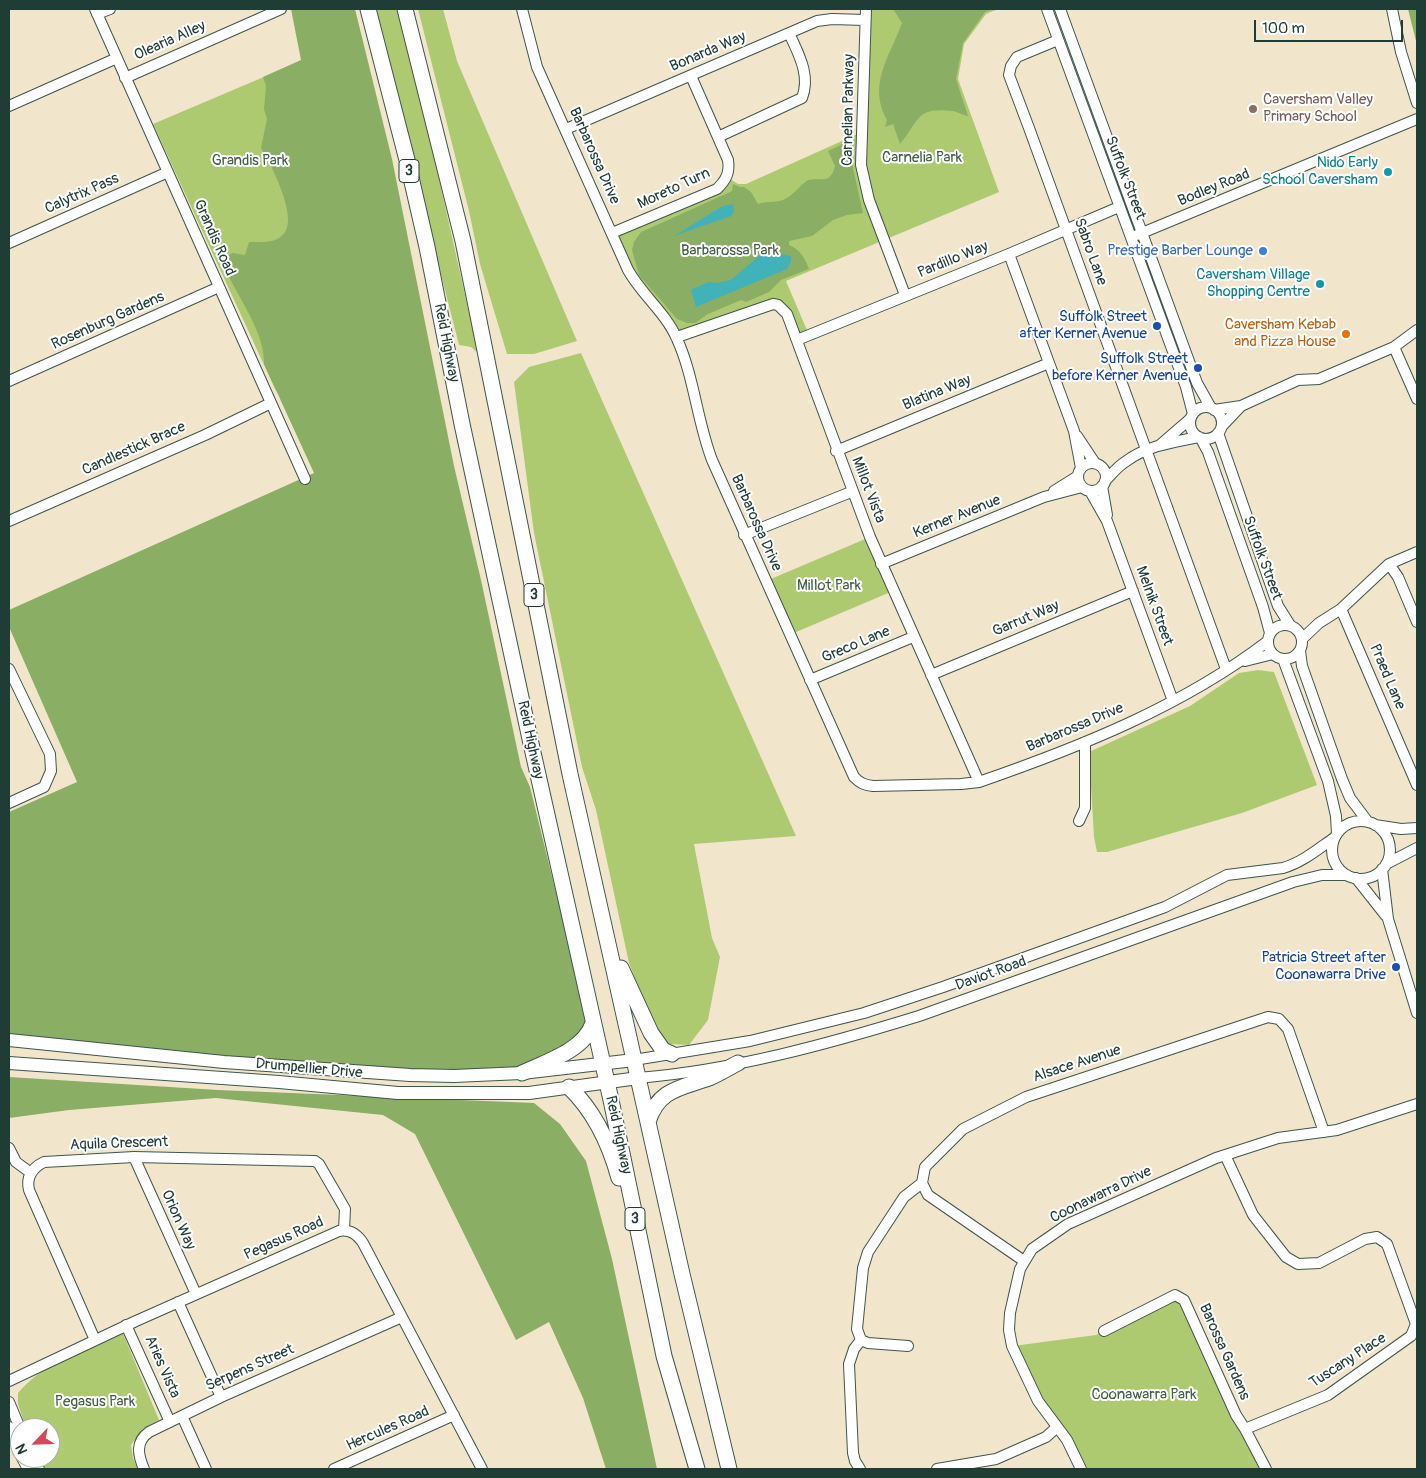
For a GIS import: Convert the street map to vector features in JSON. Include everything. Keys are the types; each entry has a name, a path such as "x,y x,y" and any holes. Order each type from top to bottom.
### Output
{"highway":[{"name":"Reid Highway","path":"368,9 406,160 445,335 462,424 607,1082 664,1356 697,1469"},
{"name":"Reid Highway","path":"406,9 463,240 570,774 682,1274 729,1469"},
{"path":"608,942 651,1033 663,1050 672,1054"},
{"path":"522,1073 576,1046 587,1037 593,1023"},
{"path":"648,1122 654,1105 662,1098 681,1087 710,1078 738,1063"},
{"path":"569,1087 589,1109 619,1176 648,1326 664,1356"}],"main road":[{"name":"Drumpellier Drive","path":"9,1040 224,1062 388,1074 454,1076 522,1073 634,1060"},
{"name":"Drumpellier Drive","path":"9,1063 279,1082 398,1093 529,1093 638,1078"}],"street":[{"path":"96,12 110,9"},
{"name":"Olearia Alley","path":"125,78 281,9"},
{"name":"Barbarossa Drive","path":"522,9 537,66 636,284 664,316 677,337 684,358 704,442 854,777 859,782 872,786 980,782 1084,742 1203,686 1226,669 1241,662 1273,654"},
{"name":"Suffolk Street","path":"1047,9 1190,400 1191,417"},
{"name":"Suffolk Street","path":"1060,9 1197,383 1212,409"},
{"path":"1392,9 1401,52 1417,103"},
{"name":"Grandis Road","path":"96,12 305,480"},
{"name":"Bonarda Way","path":"566,129 817,21 866,14"},
{"name":"Carnelian Parkway","path":"866,14 861,165 869,200 905,295"},
{"path":"718,137 802,98 804,83 802,63 789,33"},
{"name":"Sabro Lane","path":"1058,40 1016,57 1009,75 1226,669"},
{"path":"9,106 117,58"},
{"name":"Moreto Turn","path":"612,233 717,188 728,177 728,160 691,76"},
{"name":"Bodley Road","path":"1132,238 1417,119"},
{"name":"Calytrix Pass","path":"9,243 168,172"},
{"name":"Pardillo Way","path":"797,340 1119,207"},
{"path":"1009,254 1074,431 1079,472 1086,489 1096,490 1125,462 1159,445 1200,438 1211,439 1242,406"},
{"name":"Rosenburg Gardens","path":"9,381 219,287"},
{"name":"Millot Vista","path":"677,337 773,304 778,305 786,314 851,492 913,636 980,782"},
{"path":"1159,445 1200,408 1212,409 1242,406 1298,380 1319,379 1394,347 1417,330"},
{"path":"1394,347 1417,399"},
{"name":"Blatina Way","path":"836,451 1049,363"},
{"name":"Candlestick Brace","path":"9,521 205,435 271,403"},
{"path":"1212,409 1221,418 1220,429"},
{"path":"1191,417 1191,430 1200,438"},
{"name":"Suffolk Street","path":"1220,429 1278,606 1293,626"},
{"path":"1074,431 1096,464 1104,471 1104,483"},
{"name":"Suffolk Street","path":"1200,438 1208,452 1263,606 1269,637"},
{"path":"1079,472 1087,464 1125,462"},
{"name":"Kerner Avenue","path":"1044,497 1079,472"},
{"name":"Melnik Street","path":"1104,483 1107,521"},
{"name":"Kerner Avenue","path":"881,564 1044,497 1086,489"},
{"name":"Melnik Street","path":"1086,489 1107,521 1173,701"},
{"path":"744,535 851,492"},
{"path":"1302,639 1319,624 1341,609 1389,564 1417,552"},
{"path":"1389,564 1398,577 1417,622"},
{"name":"Garrut Way","path":"931,675 1133,591"},
{"name":"Praed Lane","path":"1341,609 1417,785"},
{"path":"1300,651 1293,658 1283,659 1273,654 1269,637 1279,625 1319,624"},
{"path":"1293,626 1301,634 1300,651 1302,666 1350,798 1388,840 1389,852 1384,866 1388,919 1417,1012"},
{"name":"Greco Lane","path":"810,680 913,636"},
{"name":"Barbarossa Drive","path":"1241,662 1269,637"},
{"path":"1283,659 1330,789 1336,816 1336,836 1332,852 1336,865 1351,876 1388,919"},
{"path":"9,669 50,754 51,771 44,787 9,803"},
{"path":"1079,821 1085,808 1084,742"},
{"path":"1336,836 1344,826 1353,822 1371,823 1401,829 1417,828"},
{"name":"Daviot Road","path":"634,1060 769,1037 854,1016 898,1002 1165,907 1227,875 1284,868 1292,865 1302,861 1336,836"},
{"path":"1351,876 1370,877 1384,866 1417,848"},
{"name":"Daviot Road","path":"638,1078 738,1063 819,1045 919,1016 1293,882 1322,875 1351,876"},
{"name":"Alsace Avenue","path":"922,1183 924,1167 963,1129 1026,1097 1268,1017 1279,1019 1288,1029 1324,1132"},
{"name":"Coonawarra Drive","path":"1081,1469 1078,1459 1067,1440 1038,1401 1012,1346 1009,1330 1010,1313 1020,1269 1032,1249 1068,1224 1225,1155 1278,1138 1338,1130 1417,1104"},
{"path":"9,1148 16,1162 31,1173 28,1186 30,1194 95,1340"},
{"name":"Tuscany Place","path":"1225,1155 1253,1215 1286,1257 1298,1264 1319,1263 1365,1239 1377,1237 1387,1244 1416,1324 1411,1336 1328,1395 1245,1429"},
{"name":"Aquila Crescent","path":"31,1173 36,1166 48,1162 134,1157 314,1161 319,1164 345,1209 344,1230"},
{"name":"Orion Way","path":"134,1157 196,1294"},
{"path":"860,1340 857,1330 863,1268 868,1252 904,1197 922,1183 928,1195 1024,1261"},
{"name":"Pegasus Road","path":"9,1381 178,1302 344,1230 353,1232 363,1243 482,1469"},
{"name":"Barossa Gardens","path":"1104,1331 1175,1295 1184,1300 1236,1415 1266,1469"},
{"path":"178,1302 221,1397"},
{"name":"Serpens Street","path":"144,1469 138,1453 141,1441 146,1434 221,1397 402,1317"},
{"name":"Aries Vista","path":"126,1326 170,1422"},
{"path":"860,1340 868,1343 908,1346"},
{"path":"860,1340 854,1349 849,1364 853,1453 854,1461 860,1469"},
{"path":"9,1402 16,1418"},
{"name":"Hercules Road","path":"334,1469 454,1415"},
{"path":"182,1416 206,1469"},
{"path":"937,1469 996,1460 1046,1438 1057,1427"}],"green space":[{"path":"291,9 355,9 392,159 454,466 481,580 521,767 530,787 590,1031 522,1073 463,1076 9,1041 9,812 77,782 9,627 9,610 314,473 264,364 264,356 257,331 228,275 224,257 233,253 245,255 249,242 269,242 278,239 285,232 288,224 288,214 281,190 271,165 261,148 267,119 264,109 266,86 263,77 301,60"},
{"path":"373,9 397,9 433,152 478,353 471,347 459,345"},
{"path":"418,9 443,9 457,61 577,341 534,354 507,354 480,264 469,211"},
{"name":"Carnelia Park","path":"866,9 998,9 986,14 964,44 958,79 999,192 786,281 809,335 797,340 778,305 677,337 649,300 612,233 717,189 727,177 738,184 746,184 862,132"},
{"path":"893,9 993,9 985,12 963,43 956,79 968,116 953,111 941,110 925,113 900,144 893,124 885,127 887,120 881,107 879,95 882,71 902,23"},
{"path":"1408,9 1417,9 1417,45"},
{"name":"Grandis Park","path":"306,59 276,391 153,124"},
{"name":"Barbarossa Park","path":"851,140 853,168 863,213 847,215 833,220 812,236 789,241 789,245 802,254 809,269 781,280 769,292 746,302 741,300 708,314 695,323 687,323 677,319 639,275 632,250 634,242 641,232 732,191 733,184 744,187 751,192 758,204 783,200 808,180 825,179 831,176 835,166 828,151"},
{"path":"581,353 796,836 694,844 712,938 720,957 708,1020 689,1045 669,1044 650,1017 629,963 596,810 582,767 534,533 514,382 529,367"},
{"name":"Millot Park","path":"870,537 893,591 789,635 766,581"},
{"path":"1258,670 1274,672 1317,785 1242,813 1107,852 1097,852 1094,837 1089,752 1190,706 1239,673"},
{"path":"9,1077 218,1090 534,1103 560,1124 586,1161 612,1259 657,1469 606,1469 583,1398 549,1322 516,1340 415,1134 383,1115 216,1098 69,1110 9,1118"},
{"name":"Coonawarra Park","path":"1175,1295 1184,1302 1266,1469 1081,1469 1038,1401 1013,1346 1096,1335"},
{"name":"Pegasus Park","path":"122,1331 159,1420 143,1429 131,1445 133,1458 138,1469 44,1469 60,1468 60,1418 23,1418 18,1404 18,1393 40,1373 80,1350"}],"water":[{"path":"733,204 734,212 731,216 674,236 723,206"},
{"path":"771,252 791,256 787,269 696,307 691,290 708,282 718,283 731,280 759,256"}],"place":[{"name":"Caversham Valley Primary School","path":"1253,109"},
{"name":"Nido Early School Caversham","path":"1388,172"},
{"name":"Prestige Barber Lounge","path":"1263,251"},
{"name":"Caversham Village Shopping Centre","path":"1320,284"},
{"name":"Suffolk Street after Kerner Avenue","path":"1157,326"},
{"name":"Caversham Kebab and Pizza House","path":"1346,334"},
{"name":"Suffolk Street before Kerner Avenue","path":"1198,368"},
{"name":"Patricia Street after Coonawarra Drive","path":"1396,967"}]}
